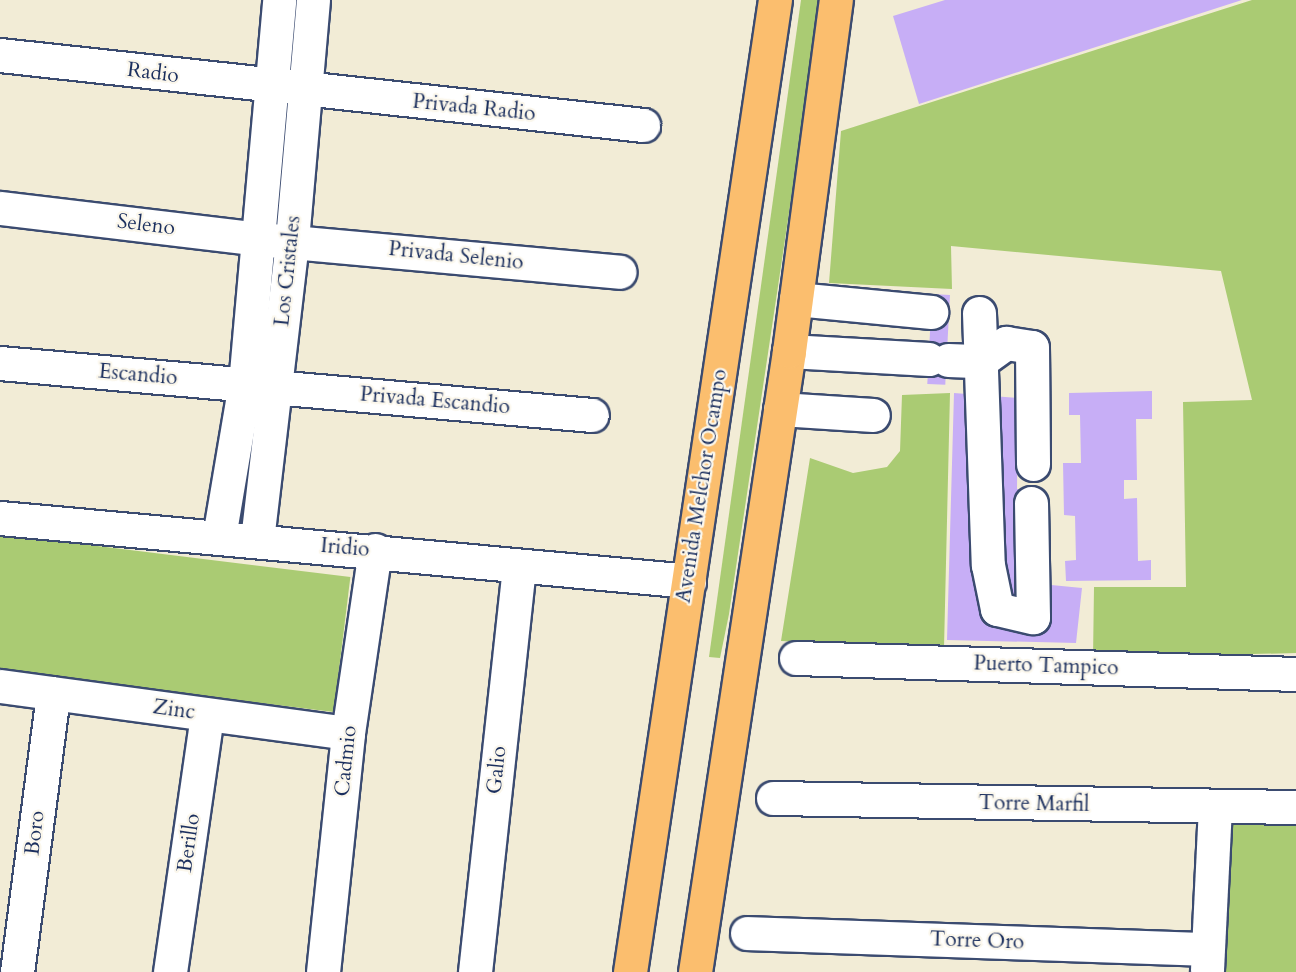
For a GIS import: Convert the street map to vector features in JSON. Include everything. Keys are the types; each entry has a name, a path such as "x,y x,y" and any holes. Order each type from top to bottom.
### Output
{"main road":[{"name":"Avenida Melchor Ocampo","path":"630,972 675,647 689,581 775,0"},
{"path":"695,972 789,351 836,0"}],"street":[{"name":"Los Cristales","path":"257,540 261,385 259,239 279,0"},
{"name":"Los Cristales","path":"219,537 261,385 292,240 313,0"},
{"name":"Radio","path":"0,55 306,90"},
{"name":"Privada Radio","path":"306,90 643,125"},
{"name":"Seleno","path":"0,208 259,239 292,240"},
{"name":"Privada Selenio","path":"292,240 620,272"},
{"path":"796,299 953,312 993,352 988,565 997,609 1033,617 1031,503"},
{"path":"789,351 939,359 1029,345 1034,353 1033,464"},
{"name":"Escandio","path":"0,363 261,385"},
{"name":"Privada Escandio","path":"261,385 592,416"},
{"path":"780,409 873,415"},
{"name":"Iridio","path":"0,518 375,550 519,568 689,581"},
{"name":"Cadmio","path":"323,972 348,733 375,550"},
{"name":"Galio","path":"476,972 519,568"},
{"name":"Puerto Tampico","path":"796,657 1296,674"},
{"name":"Zinc","path":"0,686 348,733"},
{"name":"Boro","path":"18,972 53,693"},
{"name":"Berillo","path":"170,972 207,715"},
{"name":"Torre Marfil","path":"773,798 1215,808 1296,807"},
{"path":"1207,961 1215,808"},
{"name":"Torre Oro","path":"747,933 1207,961"}],"green space":[{"path":"801,0 819,0 812,59 729,614 720,658 709,657"},
{"path":"1252,0 1296,0 1296,653 1093,658 1094,587 1186,587 1183,402 1252,400 1221,271 951,246 952,289 829,283 841,131"},
{"path":"950,393 944,648 781,641 810,458 853,473 887,467 900,451 902,395"},
{"path":"0,534 350,577 334,712 0,671"},
{"path":"1219,819 1296,819 1296,972 1219,972"}],"building":[{"path":"945,0 1242,0 919,104 893,16"},
{"path":"932,294 950,295 945,385 927,384"},
{"path":"1152,391 1152,419 1136,419 1137,480 1124,480 1124,499 1137,498 1138,561 1151,560 1151,580 1066,581 1065,561 1076,560 1075,516 1064,515 1063,463 1081,463 1080,415 1069,415 1069,393"},
{"path":"954,393 1018,398 1017,489 1044,491 1041,584 1082,588 1076,643 947,640"}]}
